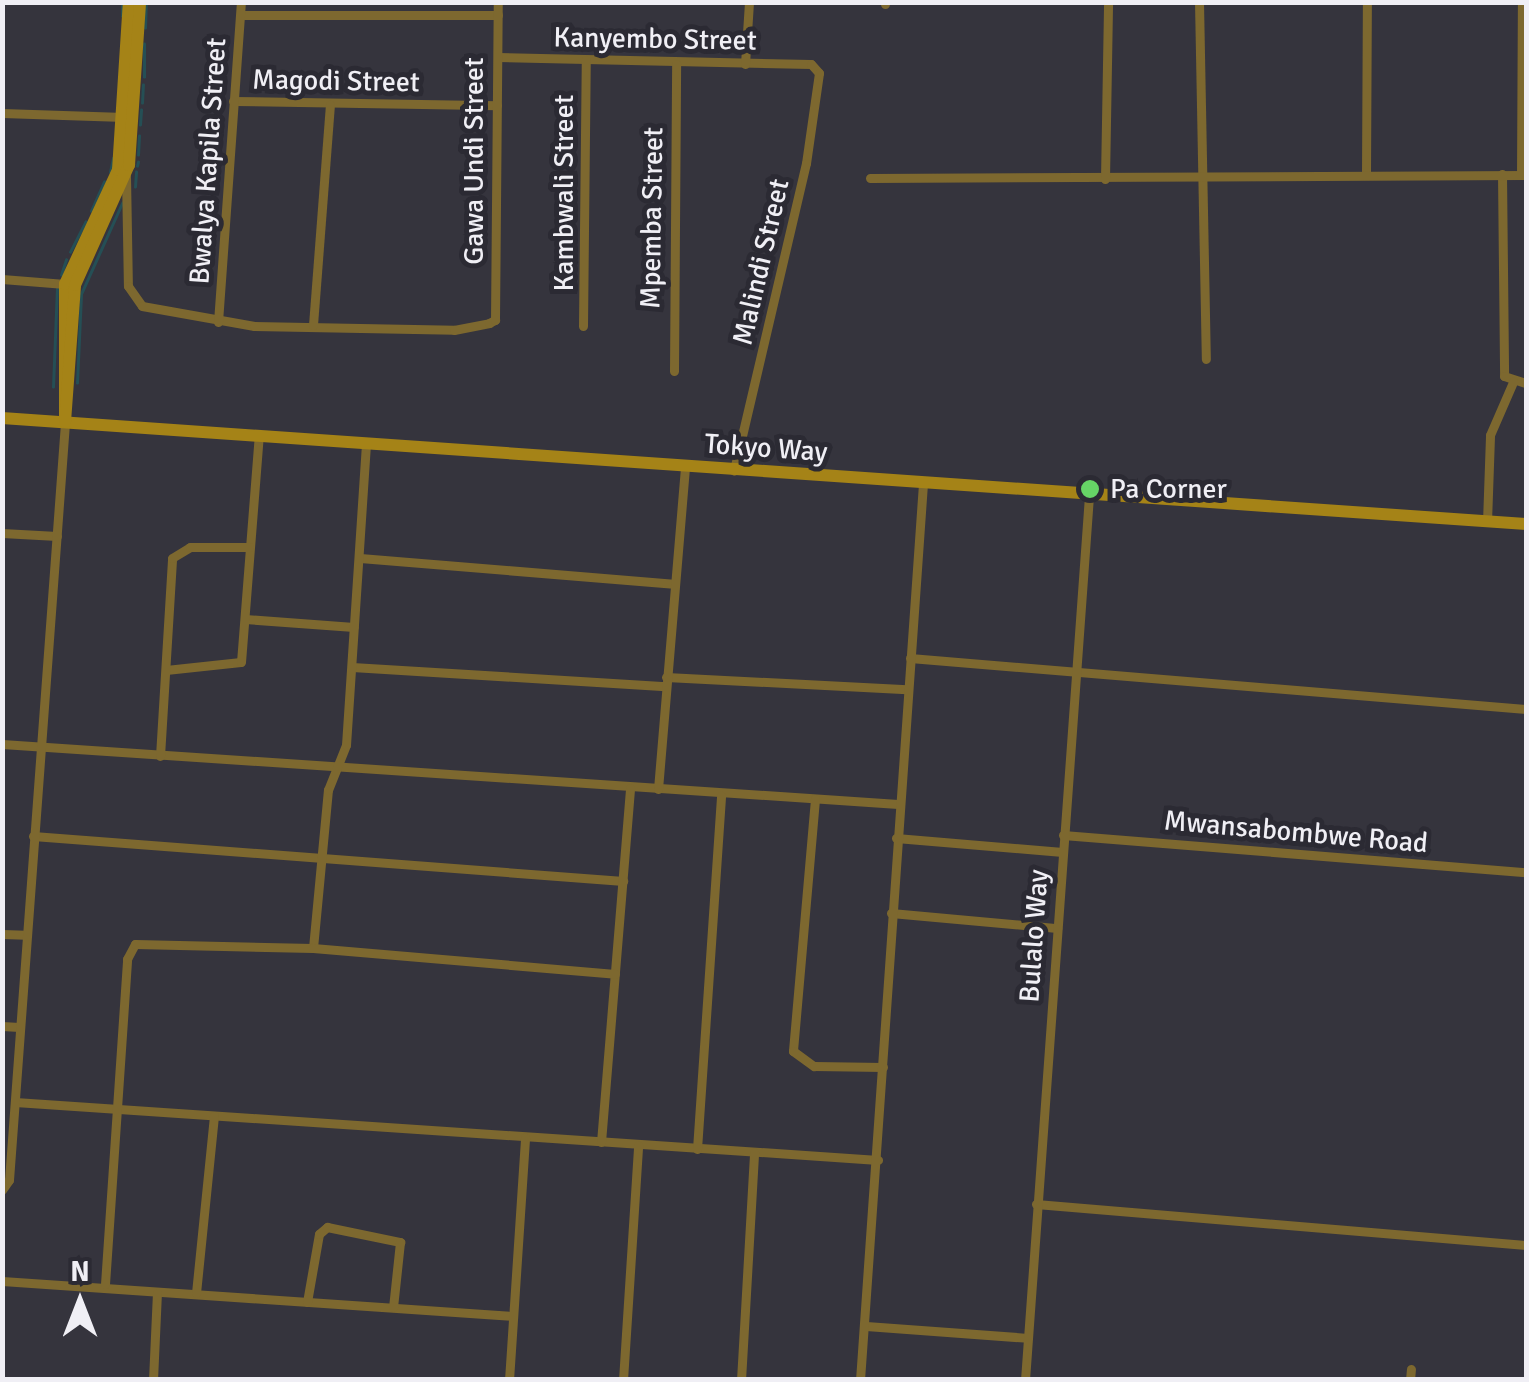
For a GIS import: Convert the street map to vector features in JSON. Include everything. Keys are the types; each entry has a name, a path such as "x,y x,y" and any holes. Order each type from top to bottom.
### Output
{"street":[{"path":"129,2 122,173 129,295 142,306 203,313 218,322 313,325 330,105"},
{"path":"38,421 55,408 65,392 75,285 122,173 140,2"},
{"name":"Bwalya Kapila Street","path":"218,322 241,2"},
{"name":"Gawa Undi Street","path":"313,325 454,330 495,320 498,2"},
{"path":"745,64 749,2"},
{"path":"1105,179 1108,2"},
{"path":"1198,2 1205,173 1206,359"},
{"path":"1366,174 1367,2"},
{"path":"870,178 1524,174 1522,2"},
{"path":"240,16 498,15"},
{"name":"Kanyembo Street","path":"498,57 676,64 811,64"},
{"name":"Kambwali Street","path":"583,326 586,60"},
{"name":"Mpemba Street","path":"674,371 676,64"},
{"name":"Malindi Street","path":"734,471 810,147 822,80 811,64"},
{"name":"Magodi Street","path":"234,101 498,105"},
{"path":"2,113 124,117"},
{"path":"2,1190 9,1180 8,1122 15,1102 66,422 66,284 122,173"},
{"path":"1502,174 1504,376 1526,383"},
{"path":"2,278 66,284"},
{"path":"1487,522 1490,435 1513,382"},
{"path":"65,392 81,417 95,424"},
{"name":"Tokyo Way","path":"2,418 1526,524"},
{"path":"166,670 240,666 259,435"},
{"path":"313,948 321,858 335,770 346,746 366,445"},
{"path":"658,790 685,468"},
{"path":"860,1380 923,484"},
{"name":"Bulalo Way","path":"1025,1380 1089,495"},
{"path":"2,532 57,536"},
{"path":"160,756 175,554 248,547"},
{"path":"360,558 673,584"},
{"path":"244,619 354,627"},
{"path":"910,658 1526,708"},
{"path":"352,667 908,689"},
{"path":"2,744 721,796 898,804"},
{"path":"601,1142 630,788"},
{"path":"697,1149 721,796"},
{"path":"815,799 793,1052 814,1066 883,1066"},
{"path":"33,836 623,880"},
{"name":"Mwansabombwe Road","path":"1063,836 1526,872"},
{"path":"896,838 1062,852"},
{"path":"891,912 1057,928"},
{"path":"2,934 25,935"},
{"path":"106,1284 121,1110 126,959 135,944 313,948 615,974"},
{"path":"2,1026 20,1026"},
{"path":"15,1102 878,1160"},
{"path":"196,1293 214,1116"},
{"path":"508,1380 525,1138"},
{"path":"623,1380 638,1145"},
{"path":"740,1380 754,1152"},
{"path":"1036,1204 1526,1245"},
{"path":"308,1302 319,1234 326,1227 400,1242 393,1306"},
{"path":"2,1281 106,1284 157,1293 513,1316"},
{"path":"153,1380 157,1293"},
{"path":"866,1326 1028,1338"}],"waterway":[{"path":"122,2 122,16"},
{"path":"145,28 146,4"},
{"path":"144,44 144,77"},
{"path":"142,103 143,85"},
{"path":"140,125 141,110"},
{"path":"138,155 139,136"},
{"path":"110,172 113,158"},
{"path":"137,166 138,162"},
{"path":"135,187 136,172"},
{"path":"91,211 104,182"},
{"path":"77,383 81,294 122,203"},
{"path":"70,252 85,222"},
{"path":"61,275 66,260"},
{"path":"53,387 57,288"}],"place":[{"name":"Pa Corner","path":"1090,489"}]}
